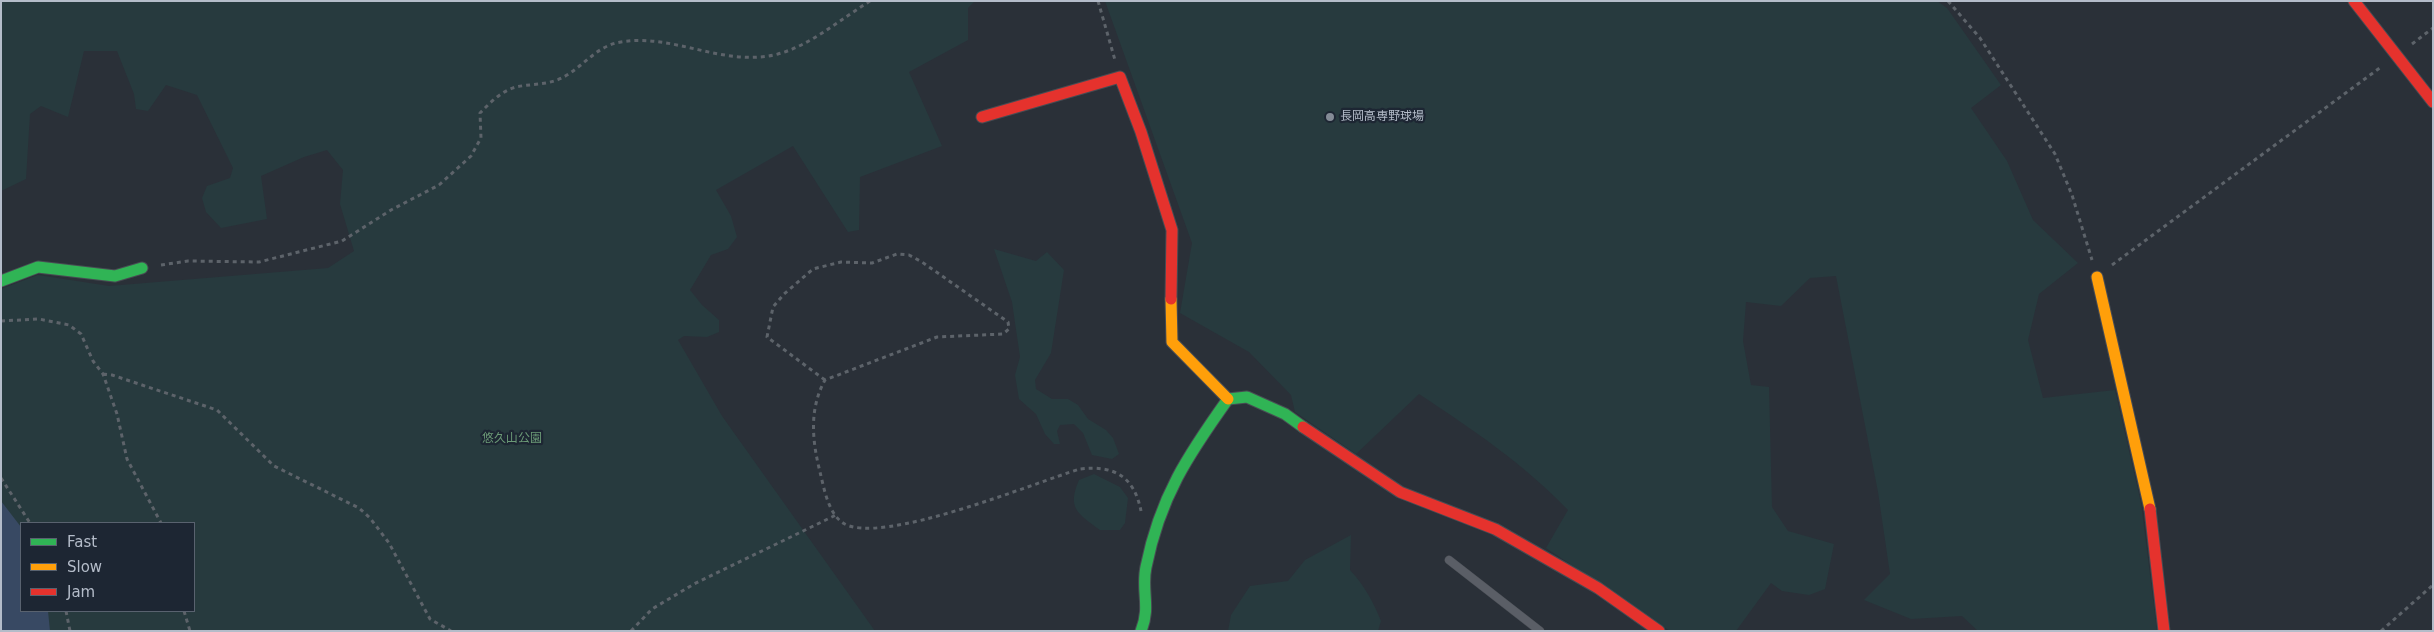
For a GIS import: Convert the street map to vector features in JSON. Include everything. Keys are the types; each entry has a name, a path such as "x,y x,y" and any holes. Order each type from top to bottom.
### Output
{"street":[{"path":"2354,1 2433,102"},
{"path":"982,117 1120,77 1141,132 1172,230 1170,324 1172,342 1228,399"},
{"path":"1,281 38,267 115,276 142,268"},
{"path":"2097,277 2149,504 2164,631"},
{"path":"1141,631 1146,622 1149,602 1144,575 1156,526 1168,492 1186,460 1228,399 1247,397 1285,414 1400,492 1496,529 1598,588 1659,631"}],"lane":[{"path":"1449,560 1540,631"}],"path":[{"path":"142,268 188,261 259,262 342,241 392,210 439,185 471,156 481,138 480,113 493,99 514,87 552,82 566,77 602,47 621,42 653,41 731,57 756,57 778,54 799,45 870,1"},
{"path":"1098,1 1120,77"},
{"path":"1948,1 1980,38 2055,154 2072,195 2097,277 2433,28"},
{"path":"825,380 767,336 773,308 784,294 813,269 841,262 872,263 897,254 909,256 922,262 1008,322 1008,329 1003,334 937,337 825,380 816,396 814,450 827,497 836,515 843,523 857,528 897,525 929,519 1080,469 1097,467 1113,470 1129,481 1138,498 1141,515"},
{"path":"1,322 39,319 75,328 81,334 93,361 104,374 117,414 127,459 160,522"},
{"path":"104,374 210,406 223,415 243,438 274,466 358,508 370,518 389,543 430,619 451,631"},
{"path":"1,478 29,522"},
{"path":"631,631 652,609 694,584 836,515"},
{"path":"2381,631 2433,585"},
{"path":"66,612 70,631"},
{"path":"184,612 190,631"}],"green space":[{"name":"悠久山公園","path":"1,1 975,1 968,8 968,40 909,72 942,146 860,177 859,230 848,232 793,146 716,190 731,216 737,237 728,249 711,255 690,290 702,305 719,320 719,332 707,337 684,336 678,340 722,416 875,631 1,631 1,289 38,275 109,286 328,268 354,251 340,204 343,170 327,150 304,157 261,176 267,219 221,228 206,212 202,198 207,186 230,178 233,168 197,95 166,85 148,111 136,109 134,94 117,51 84,51 68,117 41,106 30,114 26,179 1,191"},
{"path":"1105,1 1937,1 1947,8 2001,85 1971,108 2007,161 2033,220 2078,263 2039,294 2028,340 2043,398 2115,390 2141,503 2157,631 1978,631 1962,616 1911,619 1864,600 1890,574 1878,492 1836,276 1810,278 1781,306 1746,302 1743,341 1751,385 1769,387 1772,507 1788,531 1834,544 1825,589 1809,595 1782,591 1771,583 1736,631 1670,631 1546,548 1568,510 1534,477 1515,462 1419,394 1356,454 1295,412 1291,395 1249,352 1180,313 1192,243"},
{"path":"994,249 1036,261 1047,252 1064,270 1051,353 1035,380 1036,389 1052,399 1068,399 1078,405 1088,419 1106,430 1113,438 1119,454 1112,459 1092,455 1083,433 1074,424 1060,425 1057,431 1060,444 1054,444 1045,434 1036,414 1019,399 1015,375 1020,357 1012,302"},
{"path":"1094,474 1120,487 1128,498 1125,523 1120,530 1100,530 1085,519 1076,509 1074,497 1079,480"},
{"path":"1351,535 1350,570 1364,587 1375,607 1381,621 1378,631 1228,631 1231,615 1250,586 1288,581 1305,560"}],"water":[{"path":"1,501 20,526 20,612 48,612 50,631 1,631"}],"traffic: fast":[{"path":"1,281 38,267 115,276 142,268"},
{"path":"1141,631 1146,606 1146,567 1159,519 1188,458 1228,399 1247,397 1285,414 1303,427"}],"traffic: slow":[{"path":"2097,277 2150,509"},
{"path":"1171,299 1172,342 1228,399"}],"traffic: jam":[{"path":"2354,1 2433,102"},
{"path":"982,117 1120,77 1141,132 1172,230 1171,299"},
{"path":"1303,427 1400,492 1495,529 1598,588 1659,631"},
{"path":"2150,509 2164,631"}],"place":[{"name":"長岡高専野球場","path":"1330,117"}]}
